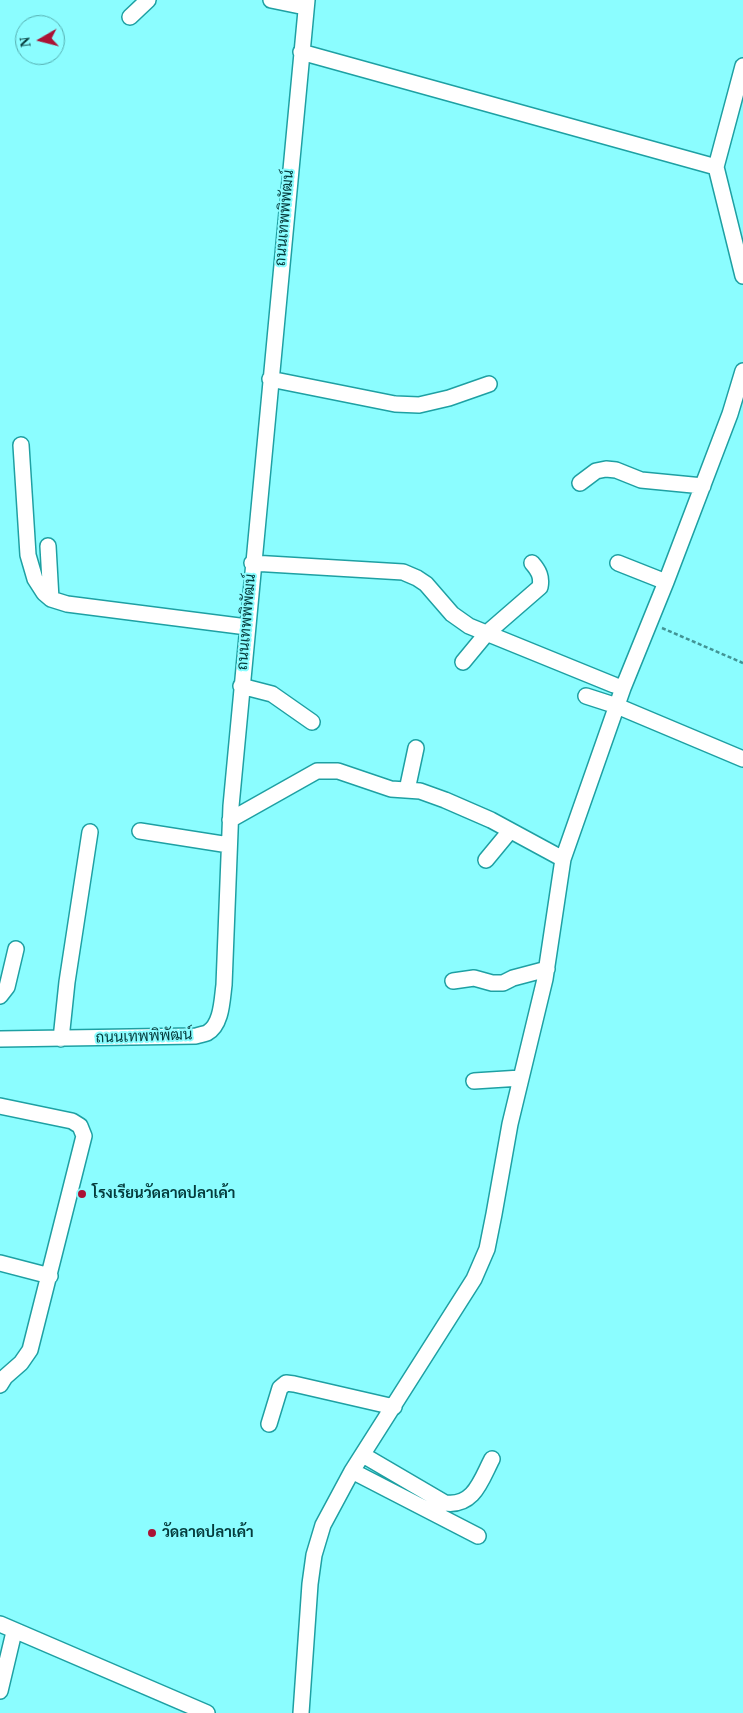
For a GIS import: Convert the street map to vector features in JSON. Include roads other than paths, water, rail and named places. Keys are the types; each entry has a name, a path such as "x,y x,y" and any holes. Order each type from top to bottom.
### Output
{"street":[{"path":"130,17 148,0"},
{"path":"271,0 306,4"},
{"name":"ถนนเทพพิพัฒน์","path":"0,1040 196,1036 209,1032 216,1024 224,985 230,820 241,686 306,4"},
{"path":"301,52 716,166"},
{"path":"743,66 716,166 743,276"},
{"path":"301,1713 310,1584 314,1555 323,1525 352,1471 474,1279 487,1249 510,1124 547,968 563,859 623,688 703,486 737,415 743,371"},
{"path":"270,379 403,405 429,404 489,384"},
{"path":"21,445 28,555 35,579 44,593 51,599 67,604 247,627"},
{"path":"580,483 596,471 606,469 616,470 642,480 703,486"},
{"path":"48,546 51,599"},
{"path":"252,563 403,572 426,584 452,614 469,626 623,688"},
{"path":"463,662 487,633 540,587 542,580 532,563"},
{"path":"618,563 666,582"},
{"path":"241,686 272,694 312,722"},
{"path":"586,696 617,706 743,759"},
{"path":"407,790 416,748"},
{"path":"230,820 317,771 338,771 391,789 420,791 445,800 510,830 563,859"},
{"path":"486,860 510,830"},
{"path":"140,831 229,846"},
{"path":"61,1039 67,982 90,832"},
{"path":"0,996 7,987 16,949"},
{"path":"452,981 474,978 492,983 503,983 513,978 547,968"},
{"path":"474,1081 521,1078"},
{"path":"0,1106 72,1121 80,1126 84,1136 30,1350 21,1363 5,1377 0,1385"},
{"path":"0,1263 50,1276"},
{"path":"269,1424 280,1388 286,1384 294,1384 394,1407"},
{"path":"363,1455 445,1503 456,1504 465,1500 475,1491 492,1459"},
{"path":"352,1471 478,1536"},
{"path":"0,1624 14,1632 207,1713"},
{"path":"0,1691 14,1632"}],"place":[{"name":"โรงเรียนวัดลาดปลาเค้า","path":"82,1194"},
{"name":"วัดลาดปลาเค้า","path":"152,1533"}]}
